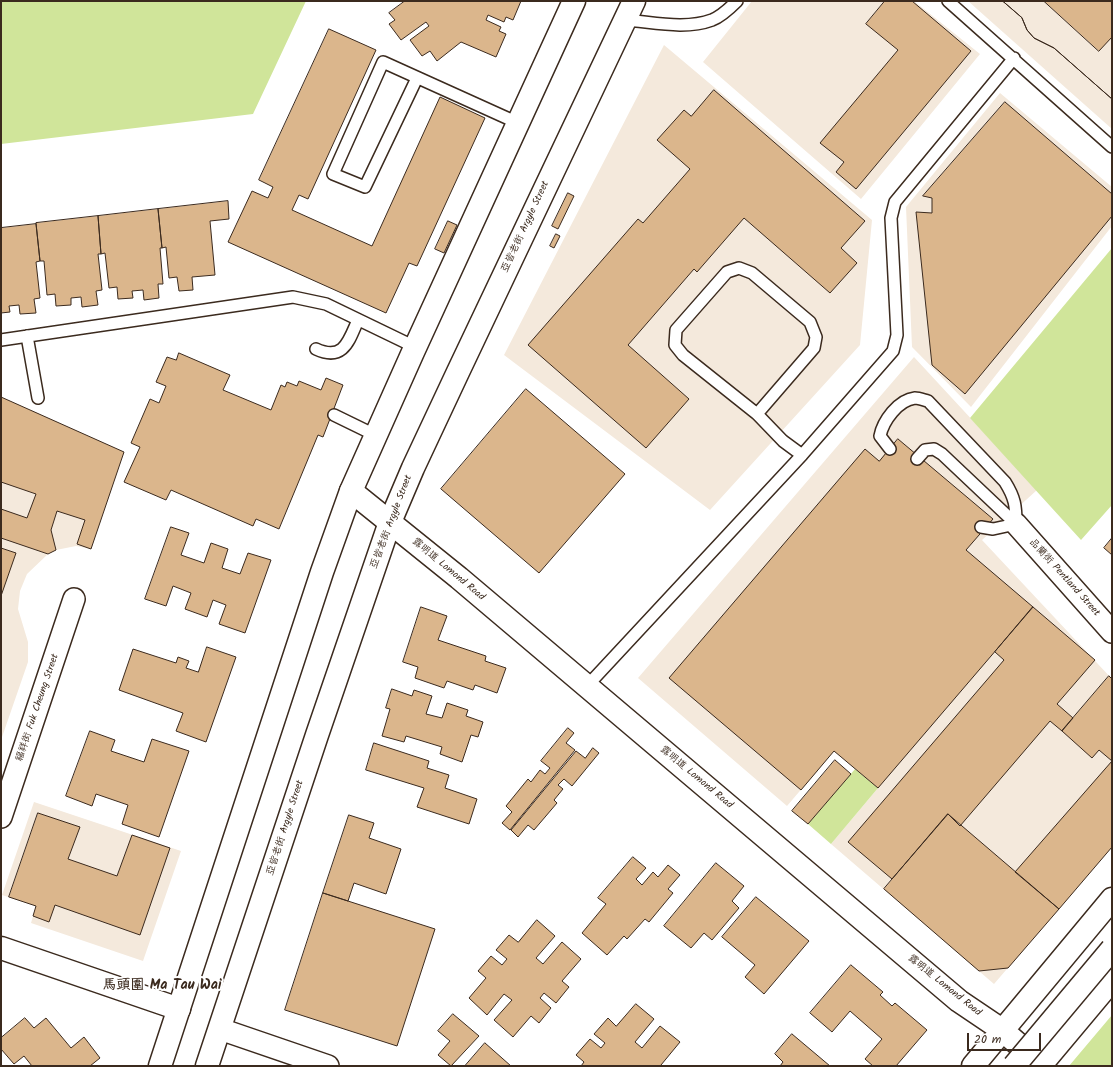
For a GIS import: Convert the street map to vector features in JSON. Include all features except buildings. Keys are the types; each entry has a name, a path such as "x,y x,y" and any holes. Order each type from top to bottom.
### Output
{"main road":[{"path":"160,1066 180,1009 324,566 352,491 415,347 574,1"},
{"name":"亞皆老街 Argyle Street","path":"207,1066 317,734 390,522 413,468 455,378 630,10"},
{"name":"露明道 Lomond Road","path":"352,491 587,686 959,1001 1002,1030 1041,1065"},
{"path":"972,1066 1112,899"},
{"path":"1,948 180,1009"},
{"path":"1014,1066 1112,949"},
{"path":"1041,1065 1112,980"}],"street":[{"name":"品蘭街 Pentland Street","path":"1016,524 1112,632"},
{"name":"福祥街 Fuk Cheung Street","path":"1,817 74,599"},
{"path":"220,1029 328,1066"}],"lane":[{"path":"630,10 682,25 701,23 713,19 737,1"},
{"path":"948,1 1014,58 1112,147"},
{"path":"587,686 802,456 893,351 897,335 891,218 895,202 1014,58"},
{"path":"417,78 365,187 333,174 383,62 518,123"},
{"path":"757,414 814,348 816,337 810,322 752,273 739,268 727,272 676,330 675,345 683,355 757,414 783,441 802,456"},
{"path":"1,340 293,297 326,304 415,347"},
{"path":"316,349 332,354 340,351 346,345 358,320"},
{"path":"27,336 38,398"},
{"path":"890,449 880,436 882,427 889,418 901,403 916,398 928,401 1005,482 1013,494 1016,507 1016,524"},
{"path":"334,415 376,435"},
{"path":"917,459 925,450 934,449 942,454 1016,524"},
{"path":"981,527 993,529 1016,524"}],"shaded area":[{"path":"752,1 914,1 980,54 861,199 703,62"},
{"path":"968,1 1112,1 1112,129"},
{"path":"664,45 872,220 860,345 710,510 504,355"},
{"path":"1000,93 1112,187 1112,226 971,407 912,347 906,207"},
{"path":"914,357 1037,490 982,540 1112,679 1112,847 994,984 831,844 878,788 834,751 787,806 638,678"},
{"path":"1,397 124,452 91,549 76,546 56,550 48,554 27,574 20,591 18,609 28,642 28,662 1,740"},
{"path":"34,802 181,851 143,961 31,923 36,906 2,895"}],"green space":[{"path":"1,1 306,1 253,114 1,144"},
{"path":"1112,248 1112,505 1081,540 970,418"},
{"path":"855,769 878,788 831,844 808,824"},
{"path":"1112,1015 1112,1066 1069,1066"}],"district":[{"name":"馬頭圍 Ma Tau Wai","path":"162,987"}]}
